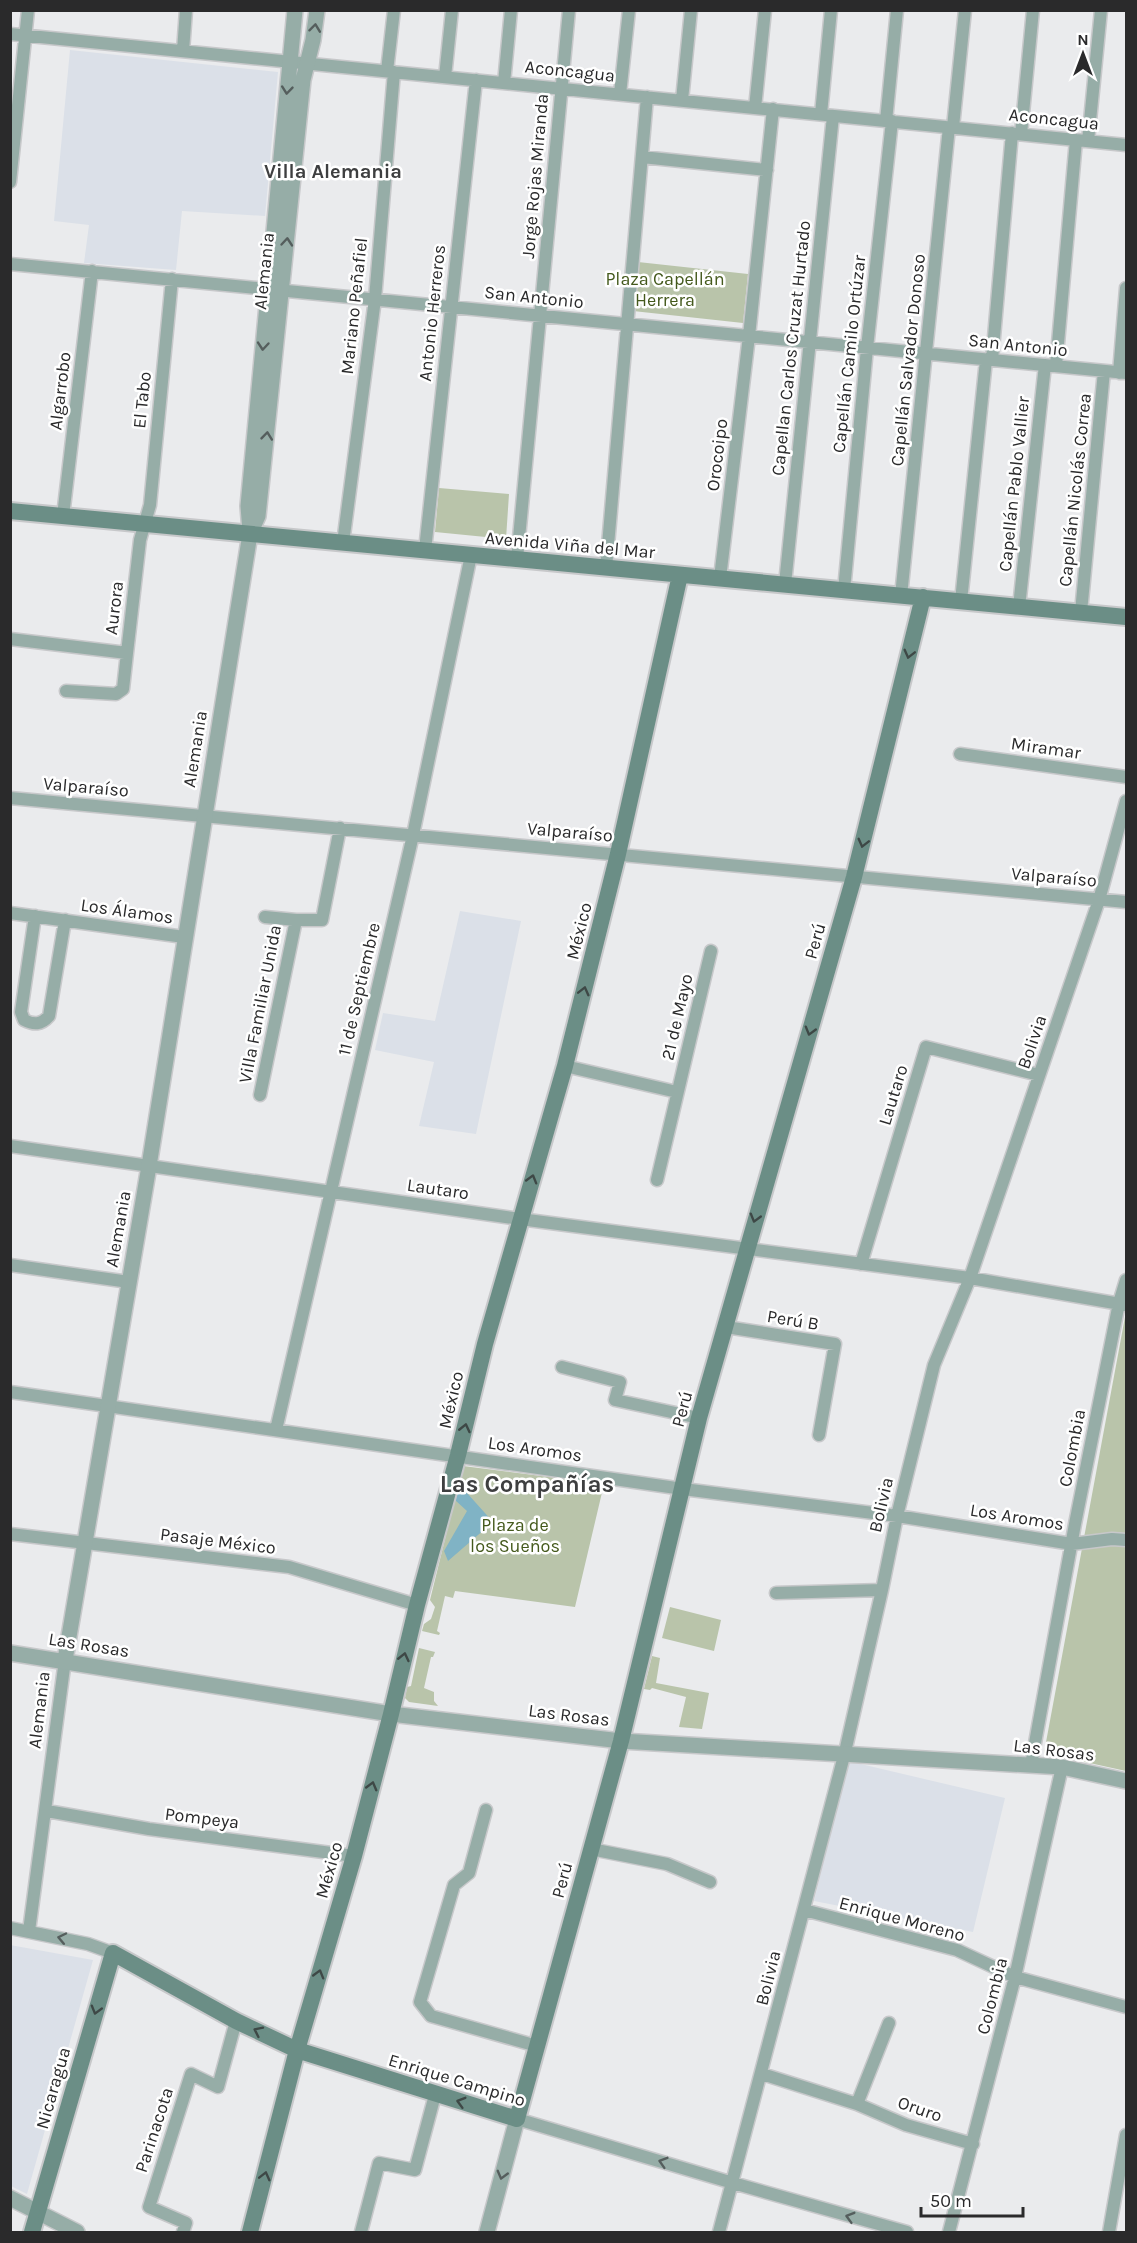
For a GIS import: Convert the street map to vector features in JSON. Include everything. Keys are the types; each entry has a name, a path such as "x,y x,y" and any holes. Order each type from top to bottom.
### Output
{"main road":[{"name":"Avenida Viña del Mar","path":"10,511 1126,617"},
{"name":"México","path":"250,2232 297,2050 354,1856 485,1344 565,1066 618,854 680,574"},
{"name":"Perú","path":"517,2119 621,1740 699,1418 854,877 923,597"},
{"name":"Enrique Campino","path":"112,1953 236,2021 297,2050 517,2119"},
{"name":"Nicaragua","path":"32,2232 112,1953"}],"street":[{"path":"10,183 28,10"},
{"path":"183,51 186,10"},
{"name":"Alemania","path":"29,1931 47,1811 65,1660 149,1166 250,534 259,507 295,10"},
{"name":"Alemania","path":"275,289 303,80 317,10"},
{"name":"Mariano Peñafiel","path":"343,543 375,299 394,10"},
{"path":"445,77 452,10"},
{"path":"504,83 511,10"},
{"name":"Jorge Rojas Miranda","path":"517,559 569,10"},
{"path":"620,94 629,10"},
{"path":"682,100 692,10"},
{"path":"755,108 765,10"},
{"name":"Capellan Carlos Cruzat Hurtado","path":"785,585 809,342 827,115 831,10"},
{"name":"Capellán Camilo Ortúzar","path":"844,590 889,121 897,10"},
{"name":"Capellán Salvador Donoso","path":"902,596 964,10"},
{"path":"961,601 1033,10"},
{"name":"Capellán Pablo Vallier","path":"1019,607 1050,366 1101,10"},
{"name":"Aconcagua","path":"10,34 1126,145"},
{"name":"Antonio Herreros","path":"425,550 476,80"},
{"path":"606,568 647,97"},
{"name":"Orocoipo","path":"720,578 773,110"},
{"path":"642,157 767,170"},
{"name":"San Antonio","path":"10,264 1123,373"},
{"name":"Algarrobo","path":"63,516 92,272"},
{"name":"El Tabo","path":"145,524 150,505 172,279"},
{"path":"1123,373 1126,288"},
{"name":"Capellán Nicolás Correa","path":"1081,612 1104,371"},
{"name":"Aurora","path":"10,639 127,652 140,540 145,524"},
{"name":"11 de Septiembre","path":"276,1430 413,835 471,555"},
{"path":"66,691 116,694 120,692 123,690 127,652"},
{"name":"Miramar","path":"960,754 1126,777"},
{"name":"Valparaíso","path":"10,798 1126,902"},
{"name":"Bolivia","path":"719,2232 845,1752 897,1516 934,1365 970,1278 1099,900 1126,801"},
{"name":"Villa Familiar Unida","path":"265,917 322,920 340,828"},
{"name":"Los Álamos","path":"10,914 184,937"},
{"name":"Los Álamos","path":"35,916 21,1012 24,1020 33,1024 44,1022 49,1016 65,920"},
{"name":"Villa Familiar Unida","path":"260,1095 296,920"},
{"name":"21 de Mayo","path":"657,1180 711,951"},
{"name":"Lautaro","path":"861,1264 926,1047 1039,1075"},
{"path":"565,1066 677,1092"},
{"name":"Lautaro","path":"10,1146 520,1219 970,1278 1123,1304"},
{"path":"10,1265 129,1282"},
{"name":"Colombia","path":"1031,1765 1072,1544 1123,1304 1126,1280"},
{"name":"Perú B","path":"726,1327 835,1344 819,1435"},
{"path":"562,1367 620,1382 615,1400 699,1418"},
{"name":"Los Aromos","path":"10,1392 683,1489 897,1516 1072,1544 1112,1539 1126,1540"},
{"name":"Pasaje México","path":"10,1534 289,1568 417,1605"},
{"path":"776,1593 882,1590"},
{"name":"Las Rosas","path":"10,1653 391,1714 621,1740 1062,1767 1126,1781"},
{"name":"Colombia","path":"949,2232 1015,1977 1062,1767"},
{"path":"486,1810 469,1873 454,1885 420,2002 431,2016 537,2046"},
{"name":"Pompeya","path":"47,1811 150,1829 354,1856"},
{"path":"591,1849 667,1864 710,1882"},
{"name":"Enrique Moreno","path":"804,1910 957,1950 1015,1977 1126,2007"},
{"name":"Enrique Campino","path":"10,1928 88,1944 112,1953"},
{"name":"Parinacota","path":"183,2232 186,2223 148,2206 190,2074 218,2087 236,2021"},
{"path":"857,2104 889,2023"},
{"name":"Oruro","path":"762,2074 857,2104 906,2125 973,2144"},
{"path":"361,2232 379,2163 415,2170 435,2095"},
{"name":"Enrique Campino","path":"517,2119 907,2232"},
{"name":"Perú","path":"487,2232 517,2119"},
{"path":"1109,2232 1126,2135"},
{"path":"10,2198 77,2232"}],"shaded area":[{"path":"70,50 278,72 265,216 182,211 176,270 84,263 89,225 54,221"},
{"path":"460,911 521,921 476,1134 419,1126 434,1062 375,1050 383,1013 435,1021"},
{"path":"848,1761 1005,1798 973,1932 814,1901"},
{"path":"10,1945 93,1960 27,2194 11,2186"}],"green space":[{"name":"Plaza Capellán Herrera","path":"638,262 748,274 743,323 633,311"},
{"path":"439,488 509,494 506,539 435,532"},
{"path":"1126,1318 1126,1771 1044,1753"},
{"name":"Plaza de los Sueños","path":"463,1466 604,1484 575,1607 455,1591 453,1598 445,1596 437,1631 439,1635 422,1631 424,1624 431,1619 435,1607 430,1600"},
{"path":"670,1607 721,1620 714,1651 662,1638"},
{"path":"419,1648 435,1652 431,1657 424,1688 434,1692 434,1701 438,1706 409,1702 405,1698 407,1687 411,1686"},
{"path":"652,1656 660,1658 656,1683 709,1693 702,1729 679,1727 686,1697 652,1688 644,1689"}],"water":[{"path":"458,1483 493,1522 448,1561 444,1551 467,1511 455,1500"}],"district":[{"name":"Villa Alemania","path":"333,171"},
{"name":"Las Compañías","path":"527,1484"}]}
